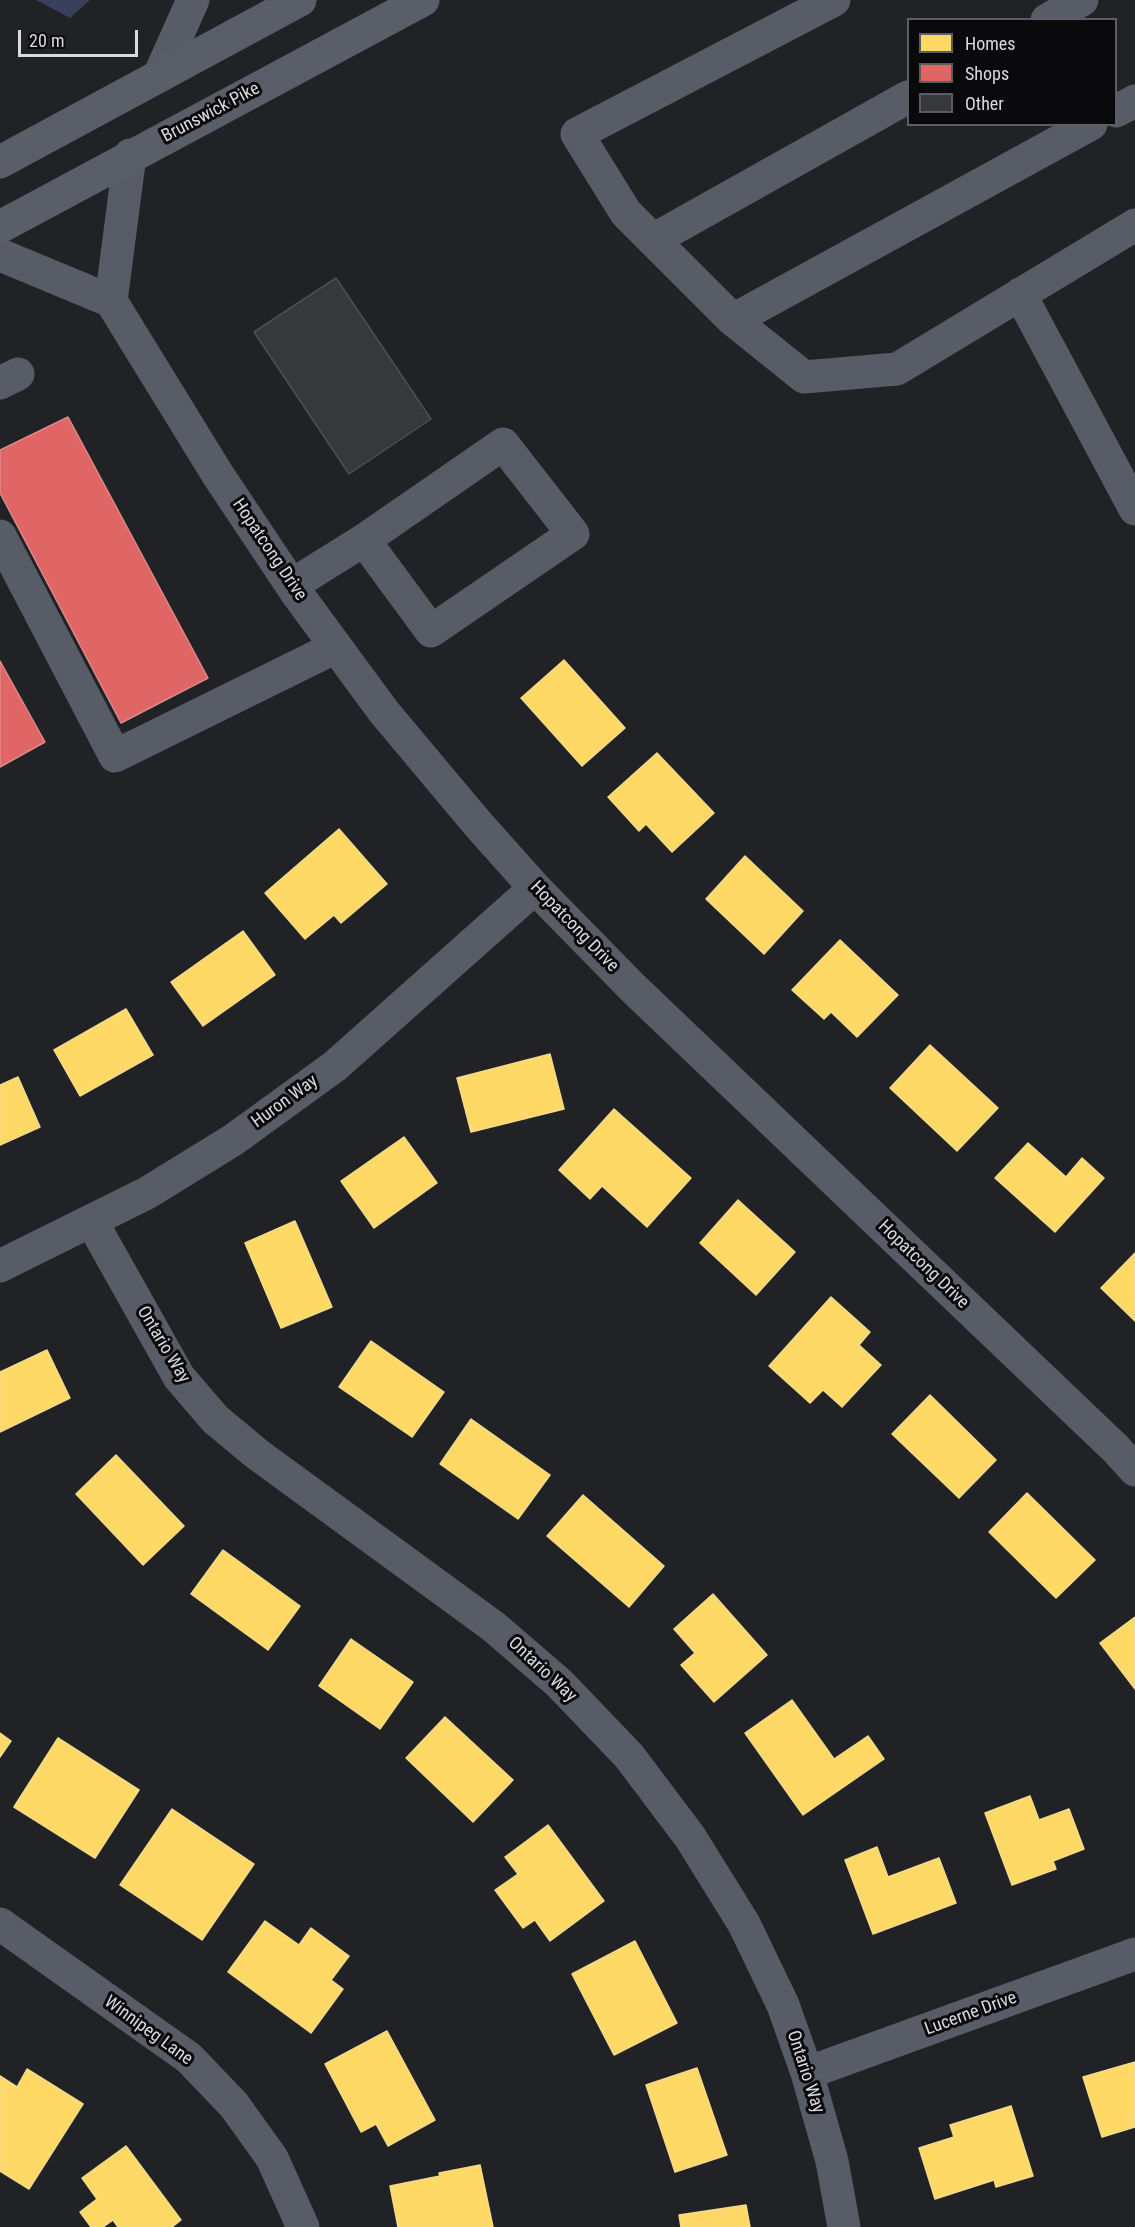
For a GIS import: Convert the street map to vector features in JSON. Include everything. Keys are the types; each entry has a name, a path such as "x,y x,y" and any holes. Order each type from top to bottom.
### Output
{"main road":[{"path":"0,162 300,0"},
{"name":"Brunswick Pike","path":"0,227 130,155 423,0"}],"street":[{"path":"159,76 193,0"},
{"path":"834,0 577,134 626,213 733,320 804,378 897,369 1135,225"},
{"path":"1050,18 1082,0"},
{"path":"653,240 907,98"},
{"path":"1117,110 1135,101"},
{"path":"733,320 1087,126"},
{"path":"0,255 111,301 130,155"},
{"path":"1020,294 1135,508"},
{"name":"Hopatcong Drive","path":"111,301 218,475 292,585 384,712 477,823 633,988 1116,1449 1135,1470"},
{"path":"292,585 364,540 503,444 573,534 431,631 364,540"},
{"path":"0,536 115,756 336,646"},
{"name":"Huron Way","path":"0,1266 147,1193 233,1140 335,1066 536,888"},
{"name":"Ontario Way","path":"92,1222 178,1377 214,1419 257,1454 494,1627 559,1683 629,1756 690,1837 744,1924 783,2005 807,2073 832,2161 844,2227"},
{"name":"Winnipeg Lane","path":"0,1924 189,2058 234,2105 272,2158 303,2227"},
{"name":"Lucerne Drive","path":"807,2073 1135,1954"}],"shaded area":[{"path":"36,0 90,0 70,18"}],"building: Homes":[{"path":"564,660 625,728 582,766 521,698"},
{"path":"657,753 714,813 672,852 646,824 639,831 608,797"},
{"path":"339,829 387,884 341,923 334,915 305,939 265,893"},
{"path":"745,856 803,911 764,954 706,899"},
{"path":"243,931 275,975 203,1026 171,982"},
{"path":"840,940 898,995 857,1037 831,1012 824,1019 792,990"},
{"path":"126,1009 153,1055 80,1096 54,1050"},
{"path":"930,1045 998,1108 957,1151 890,1088"},
{"path":"550,1054 564,1109 471,1132 457,1078"},
{"path":"18,1077 40,1127 0,1145 0,1085"},
{"path":"614,1109 691,1178 647,1227 602,1186 590,1199 559,1170"},
{"path":"404,1137 437,1183 374,1228 341,1181"},
{"path":"1028,1143 1066,1177 1082,1158 1104,1178 1055,1232 995,1178"},
{"path":"738,1200 795,1252 756,1295 700,1243"},
{"path":"295,1221 332,1307 281,1328 245,1243"},
{"path":"1135,1253 1135,1321 1101,1288"},
{"path":"831,1297 870,1332 859,1345 881,1365 842,1407 823,1390 810,1403 769,1366"},
{"path":"371,1341 444,1392 412,1437 339,1387"},
{"path":"47,1350 70,1398 0,1432 0,1372"},
{"path":"930,1395 996,1460 959,1498 892,1434"},
{"path":"471,1419 550,1475 518,1519 440,1464"},
{"path":"116,1455 184,1526 143,1565 76,1494"},
{"path":"1027,1493 1095,1560 1056,1598 989,1532"},
{"path":"583,1495 664,1566 629,1607 547,1536"},
{"path":"223,1550 300,1606 268,1650 191,1594"},
{"path":"713,1594 767,1655 714,1702 681,1665 695,1653 674,1629"},
{"path":"1135,1617 1135,1689 1100,1643"},
{"path":"351,1639 413,1682 380,1729 319,1686"},
{"path":"792,1700 834,1759 868,1736 884,1759 803,1815 745,1733"},
{"path":"445,1717 513,1780 473,1822 406,1758"},
{"path":"0,1733 11,1741 0,1757"},
{"path":"58,1738 139,1790 95,1858 14,1807"},
{"path":"1030,1796 1039,1820 1069,1809 1084,1849 1053,1861 1056,1869 1012,1885 985,1813"},
{"path":"172,1809 254,1864 202,1940 120,1885"},
{"path":"548,1825 604,1901 550,1941 535,1920 523,1928 495,1890 518,1874 505,1857"},
{"path":"877,1847 888,1877 939,1858 956,1903 873,1934 845,1860"},
{"path":"265,1921 299,1945 311,1928 349,1956 331,1980 343,1989 311,2033 228,1972"},
{"path":"635,1941 677,2023 614,2055 572,1974"},
{"path":"387,2031 435,2120 388,2146 376,2124 361,2132 325,2064"},
{"path":"1135,2062 1135,2127 1102,2137 1083,2077"},
{"path":"697,2068 727,2155 675,2172 646,2085"},
{"path":"27,2069 83,2104 29,2189 0,2171 0,2076 17,2087"},
{"path":"1011,2106 1033,2176 996,2187 994,2180 935,2199 919,2148 954,2137 950,2125"},
{"path":"126,2146 181,2220 172,2227 118,2227 113,2220 103,2227 91,2227 80,2212 97,2199 82,2178"},
{"path":"480,2165 493,2227 398,2227 390,2186"},
{"path":"746,2205 750,2227 681,2227 679,2215"}],"building: Shops":[{"path":"68,417 208,678 121,723 0,493 0,450"},
{"path":"0,661 45,742 0,767"}],"building: Other":[{"path":"336,278 431,419 349,474 254,332"}]}
